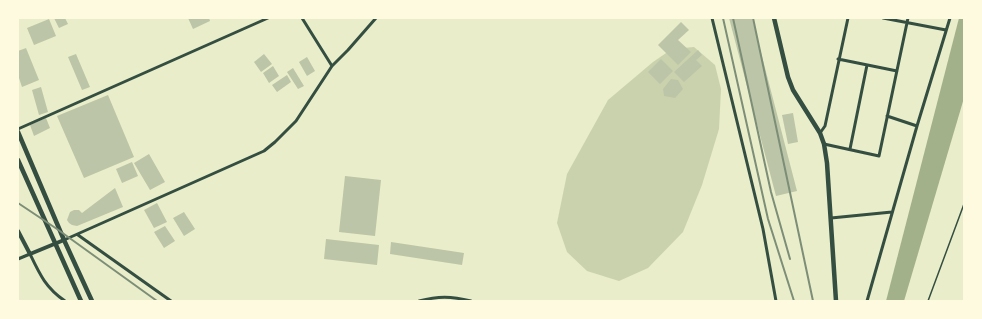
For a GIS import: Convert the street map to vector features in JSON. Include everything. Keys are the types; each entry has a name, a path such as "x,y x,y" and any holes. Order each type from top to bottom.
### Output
{"main road":[{"path":"774,18 788,78 793,90 820,133 824,144 827,163 836,301"},
{"path":"18,130 64,240 92,301"},
{"path":"18,160 81,301"}],"street":[{"path":"18,130 268,18"},
{"path":"302,18 332,66"},
{"path":"18,260 78,235 264,150 275,142 296,121 332,66 376,18"},
{"path":"712,18 763,229 776,301"},
{"path":"820,133 825,126 838,59 848,18"},
{"path":"883,18 946,30"},
{"path":"824,144 879,156 908,18"},
{"path":"866,301 950,18"},
{"path":"838,59 897,71"},
{"path":"850,149 867,65"},
{"path":"888,116 917,126"},
{"path":"831,218 892,212"},
{"path":"18,231 43,281 54,293 65,301"},
{"path":"78,235 171,301"},
{"path":"419,301 436,297 451,297 471,301"}],"lane":[{"path":"928,301 964,204"}],"shaded area":[{"path":"959,18 964,18 964,98 904,301 886,301"},
{"path":"694,47 715,65 721,89 719,129 702,185 683,232 648,268 619,281 587,271 567,252 557,223 567,174 608,100 653,62 672,49"}],"building":[{"path":"54,18 65,18 68,24 59,28"},
{"path":"188,18 209,18 210,21 193,29"},
{"path":"729,18 752,18 797,191 776,196"},
{"path":"49,19 56,36 34,45 27,28"},
{"path":"681,22 689,30 678,40 691,52 678,65 658,45"},
{"path":"26,48 39,80 22,87 18,75 18,51"},
{"path":"698,50 702,55 696,60 702,66 684,82 674,72"},
{"path":"76,54 90,87 82,90 68,57"},
{"path":"264,54 272,64 261,72 254,62"},
{"path":"307,57 315,71 307,76 299,62"},
{"path":"661,59 673,71 660,84 648,72"},
{"path":"273,66 279,76 269,83 263,73"},
{"path":"293,68 304,86 298,89 287,72"},
{"path":"287,75 291,82 277,92 272,85"},
{"path":"671,79 678,80 683,89 675,98 664,96 663,89"},
{"path":"41,87 48,112 39,115 32,90"},
{"path":"108,95 134,157 84,178 57,116"},
{"path":"793,113 798,142 788,144 782,115"},
{"path":"46,118 50,128 34,136 30,125"},
{"path":"149,154 165,182 150,190 134,163"},
{"path":"132,162 138,176 122,183 116,169"},
{"path":"345,176 381,180 375,236 339,232"},
{"path":"115,188 123,207 77,226 69,223 67,220 70,212 79,210 82,213"},
{"path":"157,203 167,222 154,228 144,210"},
{"path":"184,212 195,229 184,236 173,218"},
{"path":"165,226 175,241 164,248 154,232"},
{"path":"326,239 379,245 377,265 324,259"},
{"path":"391,242 464,253 462,265 390,254"}],"railway":[{"path":"723,18 768,219 794,301"},
{"path":"733,18 771,192 790,259"},
{"path":"753,18 813,301"},
{"path":"18,203 57,229 157,301"}]}
